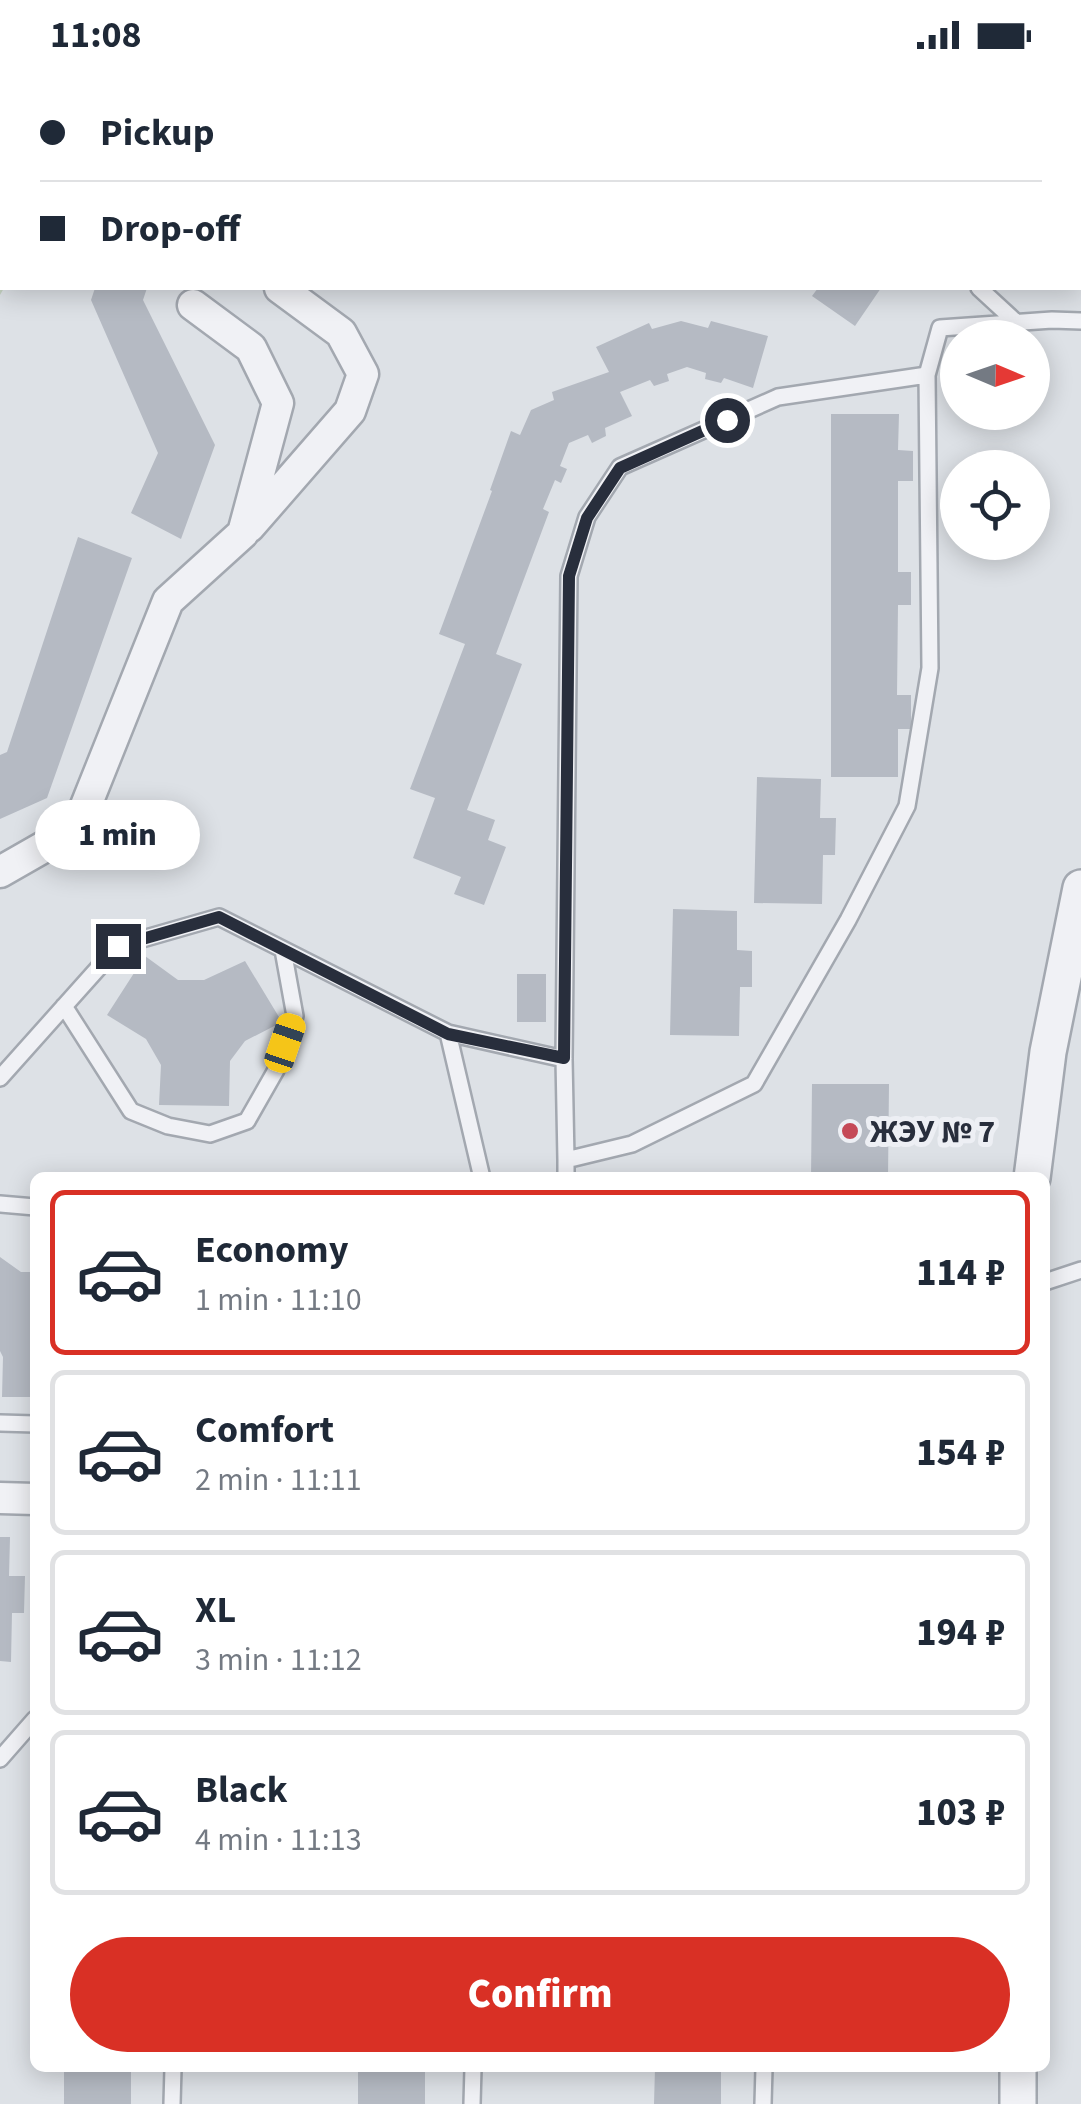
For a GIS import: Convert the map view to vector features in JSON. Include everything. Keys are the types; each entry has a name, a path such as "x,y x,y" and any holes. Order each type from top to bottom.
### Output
{"street":[{"path":"0,872 78,828 168,601 243,532 350,410 362,374 341,333 283,290"},
{"path":"193,305 251,348 278,403 243,532"},
{"path":"1033,1172 1048,1052 1075,954 1081,888"},
{"path":"0,1498 30,1499"},
{"path":"1018,2072 1018,2104"}],"lane":[{"path":"981,290 1014,320"},
{"path":"1050,322 1081,321"},
{"path":"566,1160 632,1144 754,1084 848,920 907,806 930,668 928,375 940,328"},
{"path":"566,1172 569,576 587,518 620,468 778,397 928,375"},
{"path":"0,1078 118,946 219,917 448,1034 564,1058"},
{"path":"64,1006 130,1111 168,1126 210,1134 246,1121 276,1070 295,1016 283,950"},
{"path":"448,1034 481,1172"},
{"path":"0,1204 30,1207"},
{"path":"1050,1280 1081,1270"},
{"path":"0,1423 30,1424"},
{"path":"0,1759 30,1725"},
{"path":"172,2104 173,2072"},
{"path":"472,2104 474,2072"},
{"path":"763,2104 764,2072"}],"building":[{"path":"94,290 146,290 143,300 215,445 181,539 131,513 158,453 91,300"},
{"path":"816,290 880,290 855,326 812,296"},
{"path":"681,321 708,328 711,321 768,336 753,388 724,378 721,383 705,379 706,373 687,367 667,374 669,381 654,386 650,380 620,392 632,416 605,428 606,436 592,443 588,435 569,443 560,466 567,469 561,483 555,480 543,509 549,512 496,654 522,664 467,810 495,820 488,840 506,847 484,905 454,894 461,877 413,858 435,798 410,789 465,644 439,634 511,431 520,435 531,410 554,400 552,392 609,372 596,347 649,323 652,329"},
{"path":"831,414 899,414 898,450 913,451 913,481 898,481 898,572 911,572 911,605 898,605 897,695 911,695 911,729 898,729 898,777 831,777"},
{"path":"78,537 132,558 47,798 0,819 0,755 7,752"},
{"path":"757,777 821,779 820,818 836,818 835,855 823,855 822,904 754,903"},
{"path":"673,909 737,911 737,950 752,951 752,987 740,987 739,1036 670,1035"},
{"path":"145,956 178,980 204,980 245,961 282,1022 245,1041 230,1061 229,1106 159,1105 161,1065 146,1039 107,1015"},
{"path":"517,974 546,974 546,1022 517,1022"},
{"name":"ЖЭУ № 7","path":"812,1084 889,1084 888,1172 811,1172"},
{"path":"0,1257 21,1272 30,1272 30,1397 2,1397"},
{"path":"0,1537 10,1537 9,1576 25,1576 24,1613 12,1613 11,1662 0,1661"},
{"path":"64,2072 131,2072 131,2104 64,2104"},
{"path":"358,2072 425,2072 425,2104 358,2104"},
{"path":"655,2072 721,2072 721,2104 654,2104"}],"place":[{"name":"ЖЭУ № 7","path":"850,1131"}],"route":[{"path":"118,946 219,917 448,1034 564,1058 569,576 587,518 620,468 727,420"}]}
